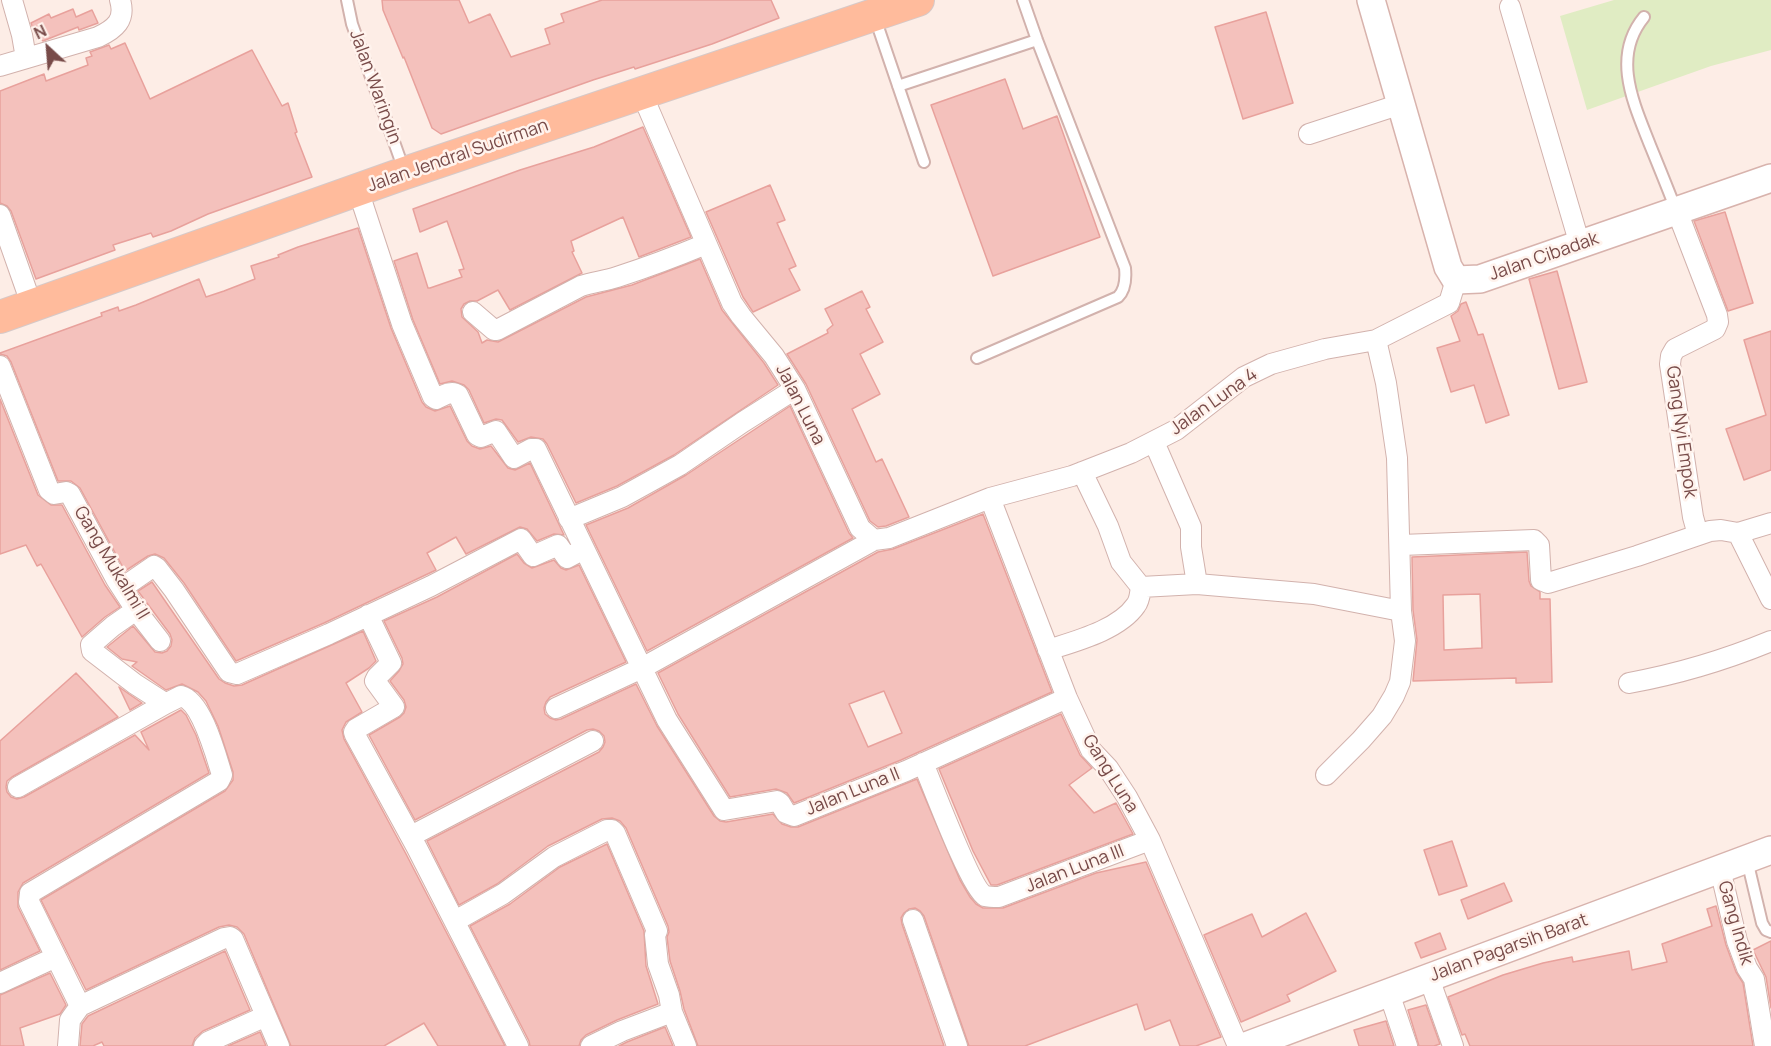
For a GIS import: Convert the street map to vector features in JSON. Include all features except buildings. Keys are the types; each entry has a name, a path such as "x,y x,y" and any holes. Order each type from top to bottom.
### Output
{"main road":[{"name":"Jalan Jendral Sudirman","path":"0,317 405,173 918,0"},
{"path":"1371,0 1448,267 1456,279"},
{"name":"Jalan Cibadak","path":"1456,279 1480,279 1771,178"},
{"name":"Jalan Pagarsih Barat","path":"1246,1046 1759,855"}],"street":[{"path":"0,66 98,37 111,31 122,15 120,0"},
{"path":"18,2 26,58"},
{"path":"1510,7 1580,244"},
{"name":"Jalan Luna","path":"642,94 732,303 774,356 795,389 860,528 874,540"},
{"path":"1309,134 1401,104"},
{"path":"358,190 402,324 433,397 437,399 452,392 458,395 477,435 481,437 496,431 512,457 515,458 531,448 536,449 642,668"},
{"name":"Gang Nyi Empok","path":"1677,211 1718,315 1715,329 1676,349 1671,356 1670,364 1693,517 1698,535"},
{"path":"0,215 32,306"},
{"path":"473,312 497,330 593,281 607,280 653,265 706,244"},
{"name":"Jalan Luna 4","path":"990,498 1082,472 1131,453 1176,430 1244,377 1271,364 1376,340 1449,303 1456,279"},
{"path":"1326,775 1382,716 1400,682 1405,641 1401,611 1397,458 1386,383 1376,340"},
{"name":"Gang Mukalmi II","path":"0,366 49,490 54,494 66,492 70,494 122,588 160,641"},
{"path":"569,519 622,497 680,465 795,389"},
{"path":"1154,442 1191,527 1191,547 1197,584"},
{"path":"1082,472 1108,526 1121,562 1141,586"},
{"path":"556,708 642,668 874,540 889,538 990,498"},
{"name":"Gang Luna","path":"990,498 1067,698 1091,750 1108,768 1127,797 1149,840 1238,1046"},
{"path":"1401,545 1534,540 1539,545 1541,580 1548,583 1698,535 1721,530 1738,533 1771,523"},
{"path":"1738,533 1771,599"},
{"path":"122,588 154,567 157,568 230,672 234,674 245,672 431,586 520,539 533,556 558,545 567,558 584,549"},
{"path":"1141,586 1197,584 1314,594 1401,611"},
{"path":"1048,650 1086,638 1111,626 1137,604 1141,586"},
{"path":"136,609 91,645 92,651 165,704"},
{"path":"368,615 392,663 375,681 394,707 354,732 411,836 518,1046"},
{"path":"1629,683 1715,662 1771,641"},
{"name":"Jalan Luna II","path":"642,668 668,720 724,810 777,801 786,813 794,816 923,763 1067,698"},
{"path":"18,787 181,696 188,698 203,722 222,775 219,781 30,893 29,902 80,1006"},
{"path":"411,836 593,741"},
{"name":"Jalan Luna III","path":"923,763 962,856 977,887 986,896 999,897 1149,840"},
{"path":"455,921 503,894 554,857 607,830 612,830 657,931 655,935 656,955 672,1012 686,1046"},
{"name":"Gang Indik","path":"1720,869 1737,941 1747,968 1754,979 1765,1046"},
{"path":"913,920 957,1046"},
{"path":"68,1046 70,1020 80,1006 230,937 233,939 279,1046"},
{"path":"0,983 56,957"},
{"path":"1429,978 1453,1046"},
{"path":"1389,993 1407,1046"},
{"path":"591,1046 622,1031 672,1012"},
{"path":"204,1046 208,1042 266,1017"}],"lane":[{"name":"Jalan Waringin","path":"347,0 352,24 405,173"},
{"path":"977,358 1118,297 1122,294 1124,285 1125,268 1023,0"},
{"path":"874,15 924,162"},
{"path":"1644,17 1636,26 1626,62 1629,91 1677,211"},
{"path":"898,86 1037,40"},
{"path":"1759,855 1762,923 1766,930 1771,932"}],"green space":[{"path":"1614,0 1771,0 1771,50 1711,66 1587,110 1560,16"}]}
